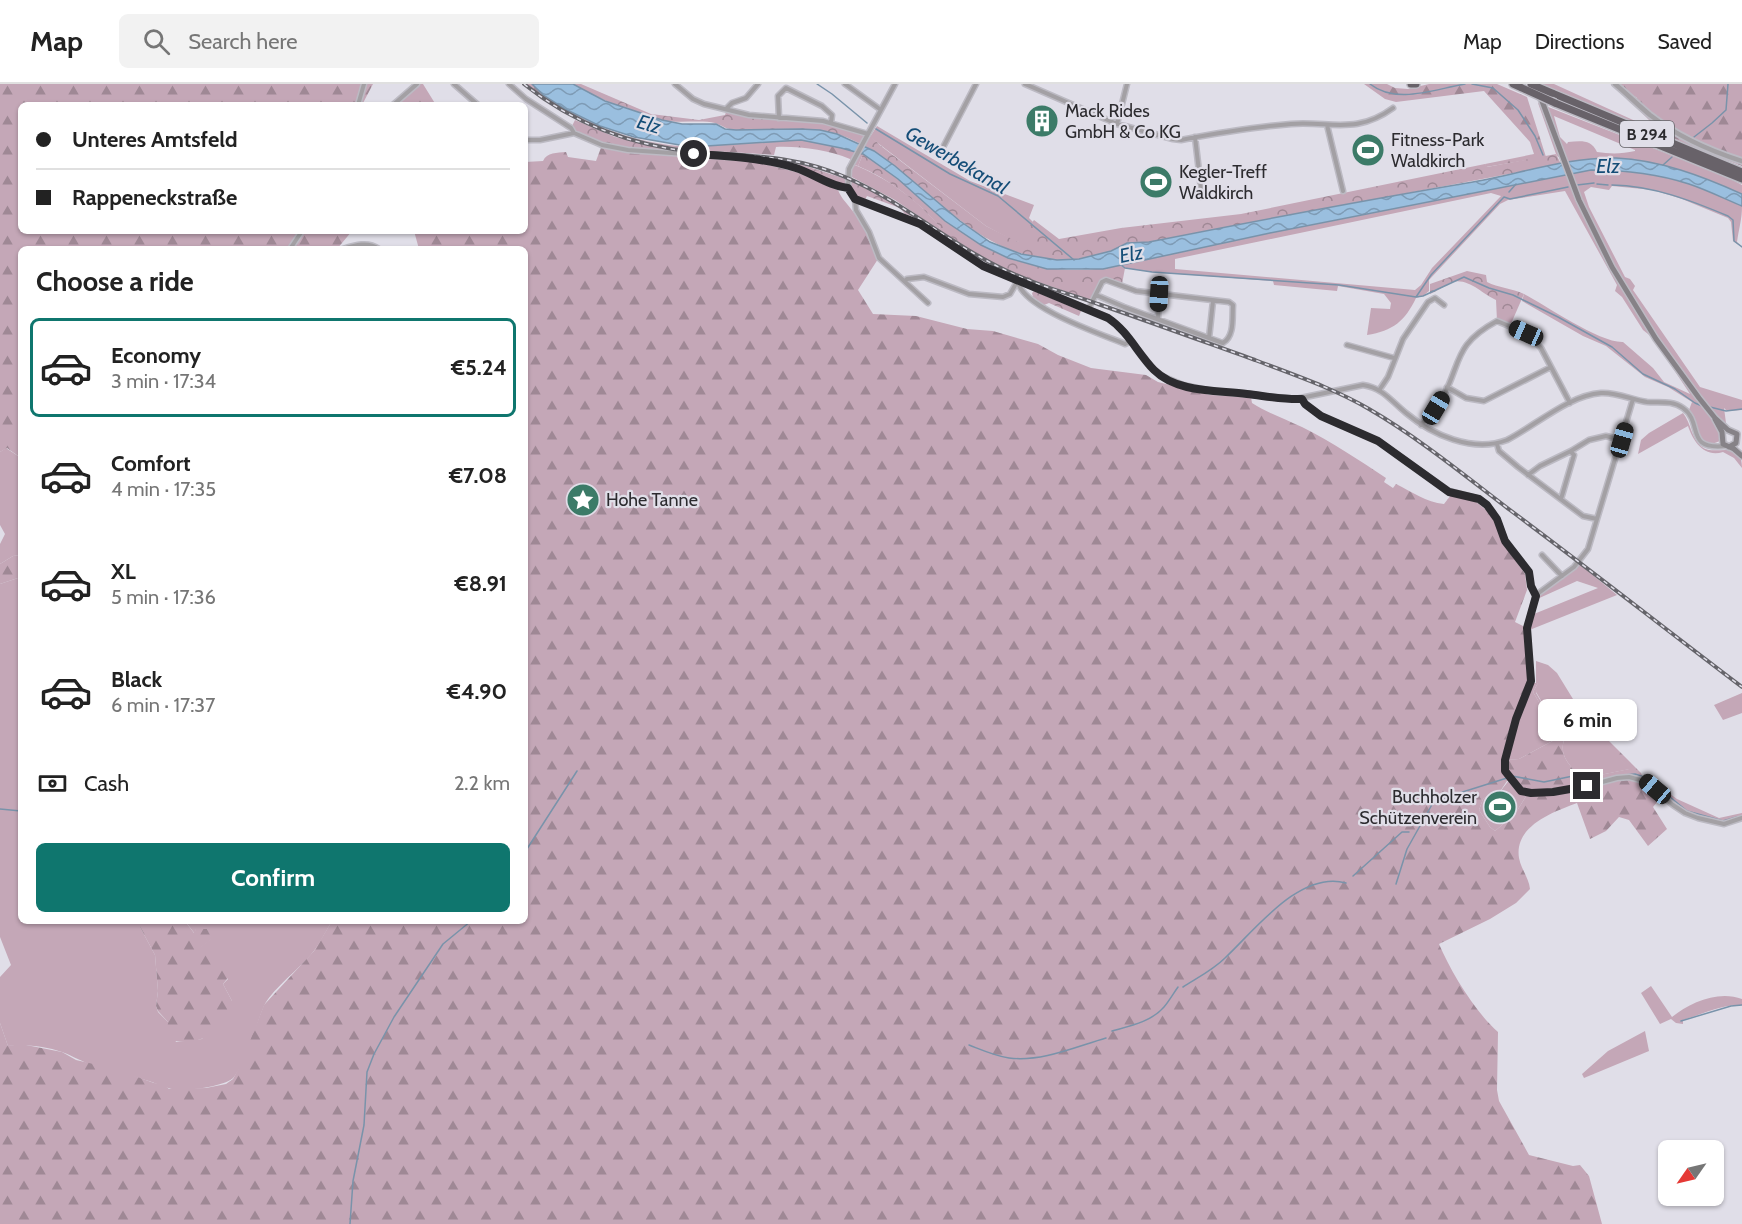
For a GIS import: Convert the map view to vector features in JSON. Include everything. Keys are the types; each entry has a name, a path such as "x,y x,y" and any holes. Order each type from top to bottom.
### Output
{"highway":[{"path":"1411,84 1416,84"},
{"name":"B 294","path":"1513,84 1742,179"},
{"name":"B 294","path":"1533,84 1742,172"}],"main road":[{"path":"1533,84 1586,218 1612,267 1656,339 1699,398 1715,418 1739,438 1742,455"},
{"path":"1715,418 1725,442 1742,455"},
{"path":"1725,442 1728,430"},
{"path":"1725,442 1734,446 1739,438"}],"street":[{"path":"359,102 364,84"},
{"path":"396,102 417,84"},
{"path":"454,84 475,102"},
{"path":"508,84 526,99 571,128 574,133"},
{"path":"675,84 693,99 704,104 749,115 831,123 868,136"},
{"path":"726,109 746,98 758,84"},
{"path":"845,84 881,110"},
{"path":"895,84 853,162 848,176 848,188 855,199 856,210 869,232 879,258 928,303"},
{"path":"939,155 976,84"},
{"path":"1025,84 1118,124 1173,139 1289,124 1361,124 1392,108"},
{"path":"1118,124 1127,84"},
{"path":"1615,84 1670,130 1742,161"},
{"path":"779,118 778,96 786,88 822,106 832,115 831,123"},
{"path":"1327,124 1343,191"},
{"path":"528,140 540,140 574,133 602,145 628,150 758,159 798,169 848,188"},
{"path":"1195,137 1202,197"},
{"path":"855,199 920,224 983,266 1112,320 1154,370 1173,382 1211,391 1302,399 1363,386 1380,389 1421,424 1445,437 1478,445 1497,444 1521,433 1570,403 1604,393 1665,402 1682,408 1688,414 1700,441 1709,447 1717,447 1725,442"},
{"path":"356,246 364,244 375,246"},
{"path":"905,281 924,277 969,294 1003,297 1010,294 1017,282"},
{"path":"1088,309 1102,282 1106,280 1136,291 1229,302 1233,305 1232,327 1228,340 1223,343 1096,295"},
{"path":"1017,282 1023,294 1058,316 1125,344 1131,341"},
{"path":"1158,320 1159,294"},
{"path":"1380,389 1388,377 1403,339 1428,302 1435,298 1444,305"},
{"path":"1209,338 1213,301"},
{"path":"1421,424 1436,408 1466,345 1479,331 1497,321 1526,333 1541,348 1570,403"},
{"path":"1347,345 1394,358"},
{"path":"1447,387 1466,398 1484,401 1551,367"},
{"path":"1302,399 1321,416 1378,441 1449,492 1479,499 1487,505 1497,519 1505,541 1529,572 1531,586 1536,596"},
{"path":"1633,399 1586,554 1536,596 1527,628 1531,659 1530,687 1516,719 1506,755 1505,771 1521,791 1531,793 1587,786 1629,777 1644,781 1673,805 1698,818 1724,824 1742,818"},
{"path":"1528,475 1540,466 1589,440 1606,436 1622,440"},
{"path":"1497,444 1499,452 1561,500 1584,516 1598,519"},
{"path":"1561,500 1575,455 1571,451"},
{"path":"1542,555 1562,576"}],"green space":[{"path":"0,84 373,84 364,102 18,102 18,234 350,234 340,246 18,246 18,456 7,448 0,452"},
{"path":"417,84 423,84 434,102 396,102"},
{"path":"526,84 532,84 584,119 561,108"},
{"path":"573,84 581,84 651,114 699,120 725,115 727,109 749,115 823,121 868,134 986,226 1018,242 1034,220 1059,239 1121,228 1241,214 1485,164 1487,167 1556,154 1561,164 1149,242 1128,243 1110,252 1091,257 1056,260 1034,257 996,244 948,211 888,161 848,138 824,131 733,130 710,122 654,119 606,101"},
{"path":"1364,84 1387,84 1395,88 1408,89 1429,84 1497,84 1527,97 1546,157 1486,167 1485,164 1534,154 1530,142 1484,91 1396,102 1385,99"},
{"path":"1541,84 1554,84 1655,130 1658,135"},
{"path":"1617,84 1742,84 1742,166 1658,135 1652,123 1634,105 1637,98"},
{"path":"1538,103 1727,177 1742,185 1742,194 1700,177 1656,165 1612,159 1566,163 1564,156 1558,157","holes":["1554,116 1635,150 1625,153 1607,153 1597,152 1592,145 1585,142 1577,141 1567,144 1560,137"]},
{"path":"575,120 615,137 680,153 609,147 574,133 571,128"},
{"path":"877,126 970,181 1034,205 1029,218 1033,222 1021,241 1014,241 986,226 870,137"},
{"path":"768,140 800,140 824,143 863,154 858,166 852,164 850,159 841,156 804,148 776,147 774,155 678,148 649,142 702,147"},
{"path":"602,145 758,159 780,164 839,187 839,193 856,215 878,259 858,290 873,314 916,316 967,329 993,331 1038,344 1091,368 1146,375 1158,382 1210,395 1251,397 1252,403 1258,407 1335,445 1386,478 1384,482 1393,488 1396,484 1437,503 1444,504 1451,495 1475,501 1491,514 1502,541 1525,574 1527,590 1515,622 1527,628 1529,687 1515,719 1505,760 1519,759 1560,737 1533,692 1538,683 1547,689 1538,687 1536,693 1564,740 1564,755 1578,776 1590,777 1629,769 1589,726 1592,724 1641,773 1644,781 1662,796 1653,807 1667,829 1648,846 1629,820 1619,817 1606,831 1590,839 1577,803 1537,822 1523,837 1519,847 1520,862 1530,889 1516,903 1490,919 1439,944 1464,991 1489,1024 1498,1032 1497,1090 1499,1101 1529,1155 1573,1166 1580,1165 1589,1176 1602,1224 0,1224 0,1023 8,1046 21,1044 62,1052 76,1060 115,1069 163,1084 169,1089 206,1088 226,1084 233,1079 264,1005 314,951 330,924 528,924 528,246 418,246 415,234 528,234 528,162 543,161 550,154 556,153 566,152 568,157 596,161","holes":["1512,779 1528,793 1515,814 1495,831 1479,810 1483,799 1493,792 1499,793 1507,781"]},
{"path":"863,154 981,245 1015,260 1050,268 1085,270 1121,265 1125,268 1122,284 1105,278 1100,280 1090,300 997,266 939,230 940,227 913,200 881,177 858,166"},
{"path":"799,164 857,184 883,197 917,218 905,214 900,208 867,196 865,200 857,197 850,185 840,186 798,167"},
{"path":"852,164 877,175 900,190 931,217 940,227 939,230 895,200 848,175"},
{"path":"1591,170 1653,175 1696,186 1742,206 1737,242 1742,247 1733,241 1731,222 1728,218 1682,199 1653,190 1612,186 1609,190 1591,187 1584,192 1589,207 1625,277 1630,279 1635,286 1633,290 1700,387 1742,400 1742,410 1727,411 1724,408 1726,423 1720,441 1712,444 1706,443 1700,437 1689,410 1692,402 1668,387 1645,377 1606,346 1583,336 1522,301 1524,294 1601,337 1623,342 1653,368 1664,382 1690,394 1653,338 1643,330 1622,297 1615,291 1617,285 1565,191 1508,200 1500,204 1429,280 1429,291 1416,298 1403,319 1391,328 1367,335 1371,308 1390,309 1391,303 1384,294 1338,286 1337,291 1274,285 1273,281 1152,272 1125,268 1121,265 1270,233","holes":["1491,193 1501,196 1432,268 1415,290 1175,269 1175,259"]},
{"path":"1467,271 1486,275 1487,282 1524,294 1510,326 1497,321 1496,300 1470,284 1452,282 1430,294 1430,284"},
{"path":"1034,291 1081,311 1079,316 1049,303 1044,305 1033,297"},
{"path":"1683,413 1702,447 1707,450 1727,450 1738,453 1742,468 1734,458 1723,452 1710,453 1700,447 1688,426 1638,454 1641,440"},
{"path":"6,448 18,456 18,555 0,564 0,544 5,534 0,525 0,452"},
{"path":"18,555 18,578 0,584 0,564"},
{"path":"1578,563 1617,595 1527,631 1529,616 1598,588 1577,581 1535,600 1536,595"},
{"path":"18,578 18,924 140,924 155,955 158,991 156,1006 158,1012 168,1022 176,1042 202,1039 232,1001 223,984 228,979 199,948 211,939 207,929 196,929 195,934 187,924 330,924 311,955 267,1000 247,1052 239,1069 229,1081 202,1088 174,1089 95,1066 55,1050 35,1046 8,1046 0,1023 0,977 11,965 0,937 0,584"},
{"path":"1536,661 1548,665 1557,673 1581,712 1592,724 1590,726 1630,769 1590,777 1578,776 1564,755 1564,740 1536,692 1538,683 1533,692 1560,737 1519,759 1507,760 1520,711 1532,683 1536,683"},
{"path":"1742,693 1742,713 1723,720 1714,705"},
{"path":"1644,775 1677,799 1719,818 1742,813 1742,817 1724,824 1685,813 1644,781"},
{"name":"Buchholzer Schützenverein","path":"1510,779 1528,793 1515,814 1495,831 1479,810 1483,799 1493,792 1499,793"},
{"path":"140,924 187,924 194,933 196,929 207,929 212,939 200,948 219,967 224,967 231,974 223,984 232,1001 234,1012 213,1034 196,1041 165,1039 168,1022 156,1006 158,991 155,955"},
{"path":"1651,986 1672,1017 1696,1002 1714,997 1742,999 1742,1005 1712,1010 1683,1020 1683,1024 1671,1019 1660,1024 1641,993"},
{"path":"1645,1031 1649,1051 1584,1078 1582,1074 1608,1051"}],"water":[{"name":"Elz","path":"532,84 573,84 605,101 662,120 682,124 716,124 725,129 736,130 820,130 837,134 874,151 960,221 990,242 1021,254 1057,260 1079,259 1111,251 1127,243 1149,242 1486,180 1560,163 1597,158 1632,159 1680,170 1742,194 1742,206 1696,186 1653,175 1591,170 1270,233 1103,269 1047,269 1008,258 981,245 945,221 898,179 863,154 801,140 691,147 634,137 600,126 565,109 543,95"}],"waterway":[{"name":"Gewerbekanal","path":"817,84 867,123"},
{"path":"1370,84 1392,94 1404,95 1465,84"},
{"path":"1472,84 1493,88 1518,110 1535,136 1543,155"},
{"path":"1694,137 1726,110 1728,84"},
{"name":"Gewerbekanal","path":"876,129 950,174 998,196 1074,260"},
{"path":"1663,165 1672,157"},
{"name":"Elz","path":"1577,185 1594,183"},
{"path":"1509,192 1516,184"},
{"name":"Elz","path":"1597,184 1608,185"},
{"name":"Elz","path":"1612,185 1657,191 1686,199 1728,216 1733,220 1734,241 1742,247"},
{"path":"1416,297 1431,275 1504,197 1510,199 1568,187"},
{"name":"Elz","path":"1121,265 1125,268 1152,272 1339,285 1416,297 1464,277 1513,295 1558,317 1612,347 1643,374 1675,389 1702,406"},
{"path":"1710,407 1726,411 1742,409"},
{"path":"528,847 577,771"},
{"path":"1624,775 1635,774 1647,778 1687,811 1723,821 1737,817"},
{"path":"1512,776 1544,782 1573,776 1582,782 1599,781"},
{"path":"1396,884 1407,849 1434,801 1507,778"},
{"path":"0,809 18,811"},
{"path":"1353,876 1402,832 1409,832"},
{"path":"1183,987 1220,962 1279,905 1295,894 1312,885 1329,881 1346,883"},
{"path":"350,1224 353,1181 364,1125 367,1072 374,1054 394,1017 443,944 467,924"},
{"path":"1112,1031 1140,1023 1153,1016 1164,1007 1178,987"},
{"path":"1681,1021 1731,1006 1742,1005"},
{"path":"969,1045 999,1056 1021,1059 1058,1053 1106,1038"}],"railway":[{"path":"524,84 563,111 605,131 627,138 672,149 790,160 845,177 891,201 1002,269 1255,360 1341,395 1388,420 1441,457 1742,687"}],"place":[{"name":"Mack Rides GmbH & Co KG","path":"1042,121"},
{"name":"Fitness-Park Waldkirch","path":"1368,150"},
{"name":"Kegler-Treff Waldkirch","path":"1156,182"},
{"name":"Hohe Tanne","path":"583,500"},
{"name":"Buchholzer Schützenverein","path":"1500,807"}],"route":[{"path":"694,154 758,159 798,169 839,187 848,188 855,199 920,224 983,266 1017,282 1102,314 1123,331 1154,370 1164,377 1183,385 1211,391 1302,399 1321,416 1378,441 1449,492 1479,499 1487,505 1497,519 1505,541 1529,572 1531,586 1536,596 1527,628 1531,659 1530,687 1516,719 1506,755 1505,771 1516,787 1521,791 1531,793 1587,786"}]}
